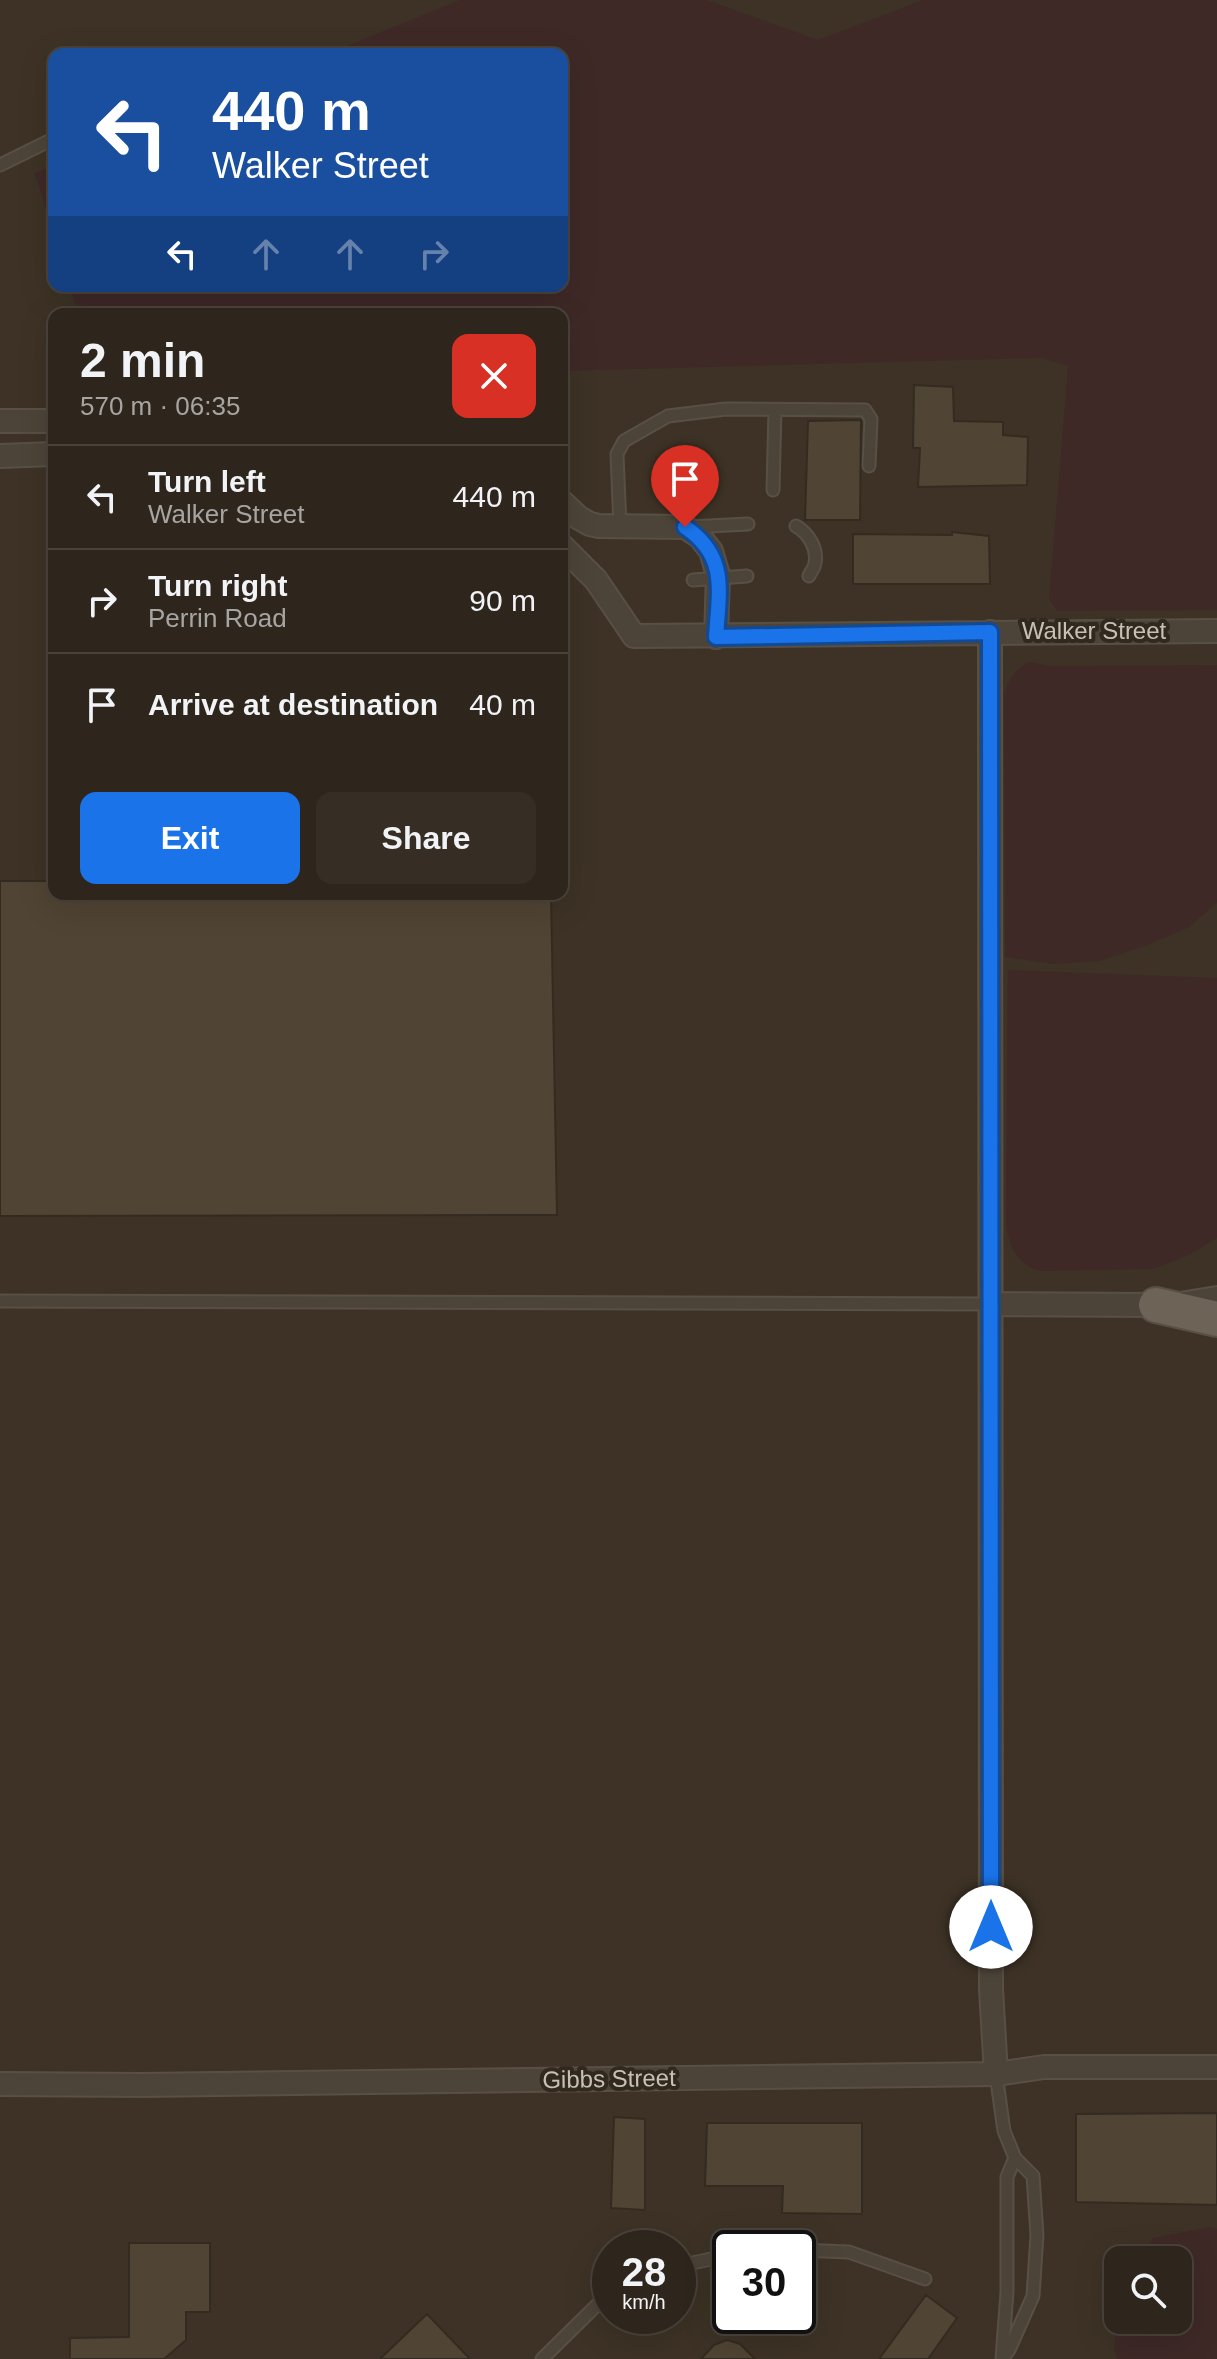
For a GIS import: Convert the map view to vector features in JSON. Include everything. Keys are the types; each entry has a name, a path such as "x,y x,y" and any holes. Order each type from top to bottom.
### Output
{"main road":[{"path":"1156,1305 1217,1319"}],"street":[{"path":"0,421 48,421"},
{"path":"0,456 48,454"},
{"path":"568,507 590,524 685,527 700,537 716,563 716,637"},
{"name":"Walker Street","path":"568,552 596,580 634,636 1217,631"},
{"path":"990,632 991,1989 996,2074"},
{"path":"989,1304 1156,1305 1217,1298"},
{"name":"Gibbs Street","path":"0,2084 142,2085 996,2074 1044,2067 1217,2067"}],"lane":[{"path":"0,165 48,141"},
{"path":"620,526 617,454 624,441 668,416 726,409 865,410 871,419 869,466"},
{"path":"773,490 775,410"},
{"path":"685,527 748,524"},
{"path":"796,526 805,531 813,543 815,563 809,576"},
{"path":"693,580 747,576"},
{"path":"0,1301 989,1304"},
{"path":"996,2074 1004,2131 1015,2158 1033,2176 1037,2235 1033,2296 1002,2359"},
{"path":"1002,2359 1007,2292 1007,2177 1015,2158"},
{"path":"816,2251 849,2252 925,2279"},
{"path":"542,2359 592,2310"}],"shaded area":[{"path":"460,0 707,0 818,40 923,0 1217,0 1217,610 1057,611 1049,599 1068,366 1041,358 568,371 568,308 76,308 72,292 568,292 568,48 342,48"},
{"path":"48,168 48,215 35,173"},
{"path":"1030,662 1050,666 1217,665 1217,903 1189,927 1100,961 1053,964 1005,957 1004,693 1014,674"},
{"path":"1008,970 1217,978 1217,1238 1189,1255 1154,1269 1040,1271 1019,1259 1009,1239 1006,1223"},
{"path":"1210,2227 1217,2229 1217,2359 1117,2359 1114,2349 1116,2334 1192,2334 1192,2246 1149,2246 1153,2238"}],"building":[{"path":"914,385 953,387 954,421 1003,422 1003,435 1028,437 1027,485 918,487 920,448 913,448"},
{"path":"861,420 860,520 805,520 808,421"},
{"path":"952,532 989,536 990,584 853,584 853,534 952,535"},
{"path":"0,881 48,881 48,900 551,900 557,1215 0,1216"},
{"path":"1217,2113 1217,2205 1076,2202 1076,2114"},
{"path":"614,2117 645,2119 645,2210 611,2208"},
{"path":"707,2123 862,2123 862,2214 782,2213 783,2186 705,2186"},
{"path":"129,2243 210,2243 210,2312 186,2312 186,2340 164,2359 70,2359 70,2338 129,2337"},
{"path":"926,2295 957,2318 928,2359 879,2359"},
{"path":"427,2314 470,2359 380,2359"},
{"path":"727,2340 740,2344 755,2359 701,2359 714,2345"}],"route":[{"path":"685,527 700,537 716,563 716,637 990,632 991,1927"}]}
